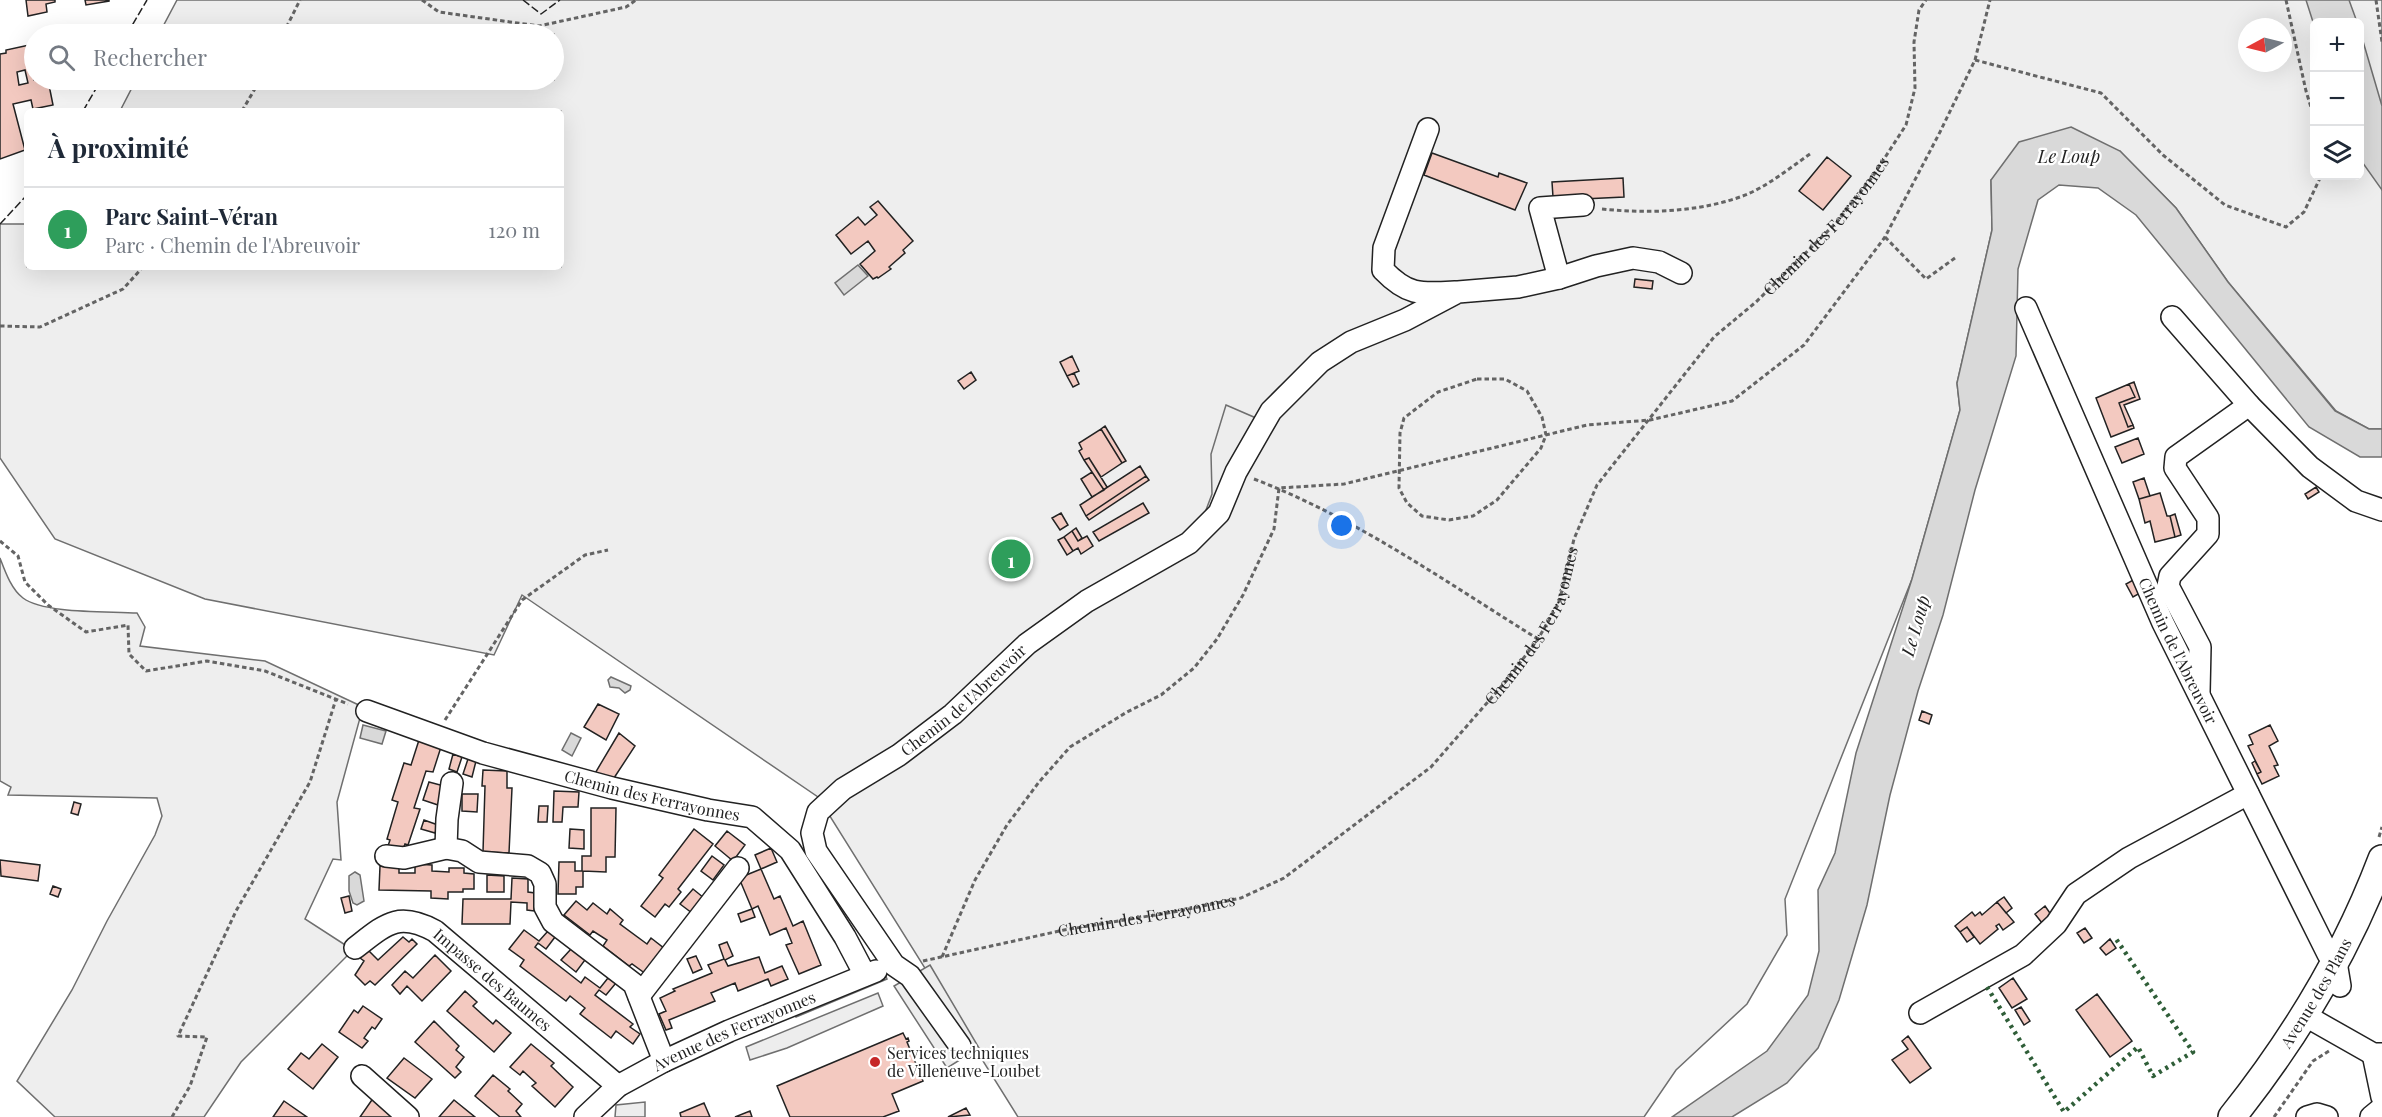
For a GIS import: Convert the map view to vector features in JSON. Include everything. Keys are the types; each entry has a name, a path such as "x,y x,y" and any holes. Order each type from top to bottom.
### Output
{"main road":[{"name":"Avenue des Plans","path":"2338,974 2350,936 2382,859"},
{"name":"Avenue des Plans","path":"2253,1117 2272,1094 2338,974 2364,940 2382,898"},
{"name":"Avenue des Plans","path":"2232,1117 2312,1020"}],"street":[{"path":"1428,129 1384,248 1383,270 1398,285 1424,294 1518,287 1633,258 1659,262 1681,273"},
{"path":"1559,278 1540,208 1583,205"},
{"name":"Chemin de l'Abreuvoir","path":"960,1046 910,976 894,965 816,851 812,833 818,812 843,789 899,755 953,714 1027,644 1087,601 1189,543 1219,513 1236,472 1271,411 1320,362 1351,342 1406,320 1458,292"},
{"name":"Chemin de l'Abreuvoir","path":"2026,308 2163,623 2338,974"},
{"path":"2172,317 2249,405 2310,467 2356,501 2382,510"},
{"path":"2199,696 2200,647 2168,586 2170,576 2208,534 2208,518 2175,468 2176,457 2249,405"},
{"name":"Chemin des Ferrayonnes","path":"367,711 483,753 612,788 708,810 752,817 790,850 845,937 865,975"},
{"path":"446,848 452,783"},
{"path":"1920,1013 2023,955 2056,924 2076,894 2129,858 2248,794"},
{"path":"386,856 404,858 446,848 462,851 479,862 528,866 540,873 545,884 545,908 553,922 634,984 664,1061"},
{"path":"639,996 738,868"},
{"name":"Impasse des Baumes","path":"355,948 381,928 400,921 418,922 435,931 618,1086"},
{"name":"Avenue des Ferrayonnes","path":"585,1117 618,1086 664,1061 729,1031 894,965"},
{"path":"2312,1020 2377,1054 2382,1097"},
{"path":"362,1076 408,1117"},
{"path":"2371,1117 2382,1108"},
{"path":"2307,1117 2317,1114 2327,1117"}],"path":[{"path":"288,24 300,0"},
{"path":"422,0 439,12 525,24"},
{"path":"548,24 626,7 636,0"},
{"name":"Chemin des Ferrayonnes","path":"894,965 942,957 1064,930 1241,898 1284,878 1431,767 1507,680 1538,639 1559,603 1574,540 1597,485 1714,337 1756,302 1837,222 1873,176 1905,125 1915,88 1914,42 1919,10 1926,0"},
{"path":"1279,488 1344,484 1587,425 1650,420 1732,401 1804,345 1885,237 1975,60 1990,0"},
{"path":"2286,0 2310,104"},
{"path":"2376,0 2382,42"},
{"path":"1975,60 2101,93 2163,155 2225,205 2286,227 2304,212 2319,180"},
{"path":"244,108 254,90"},
{"path":"1583,205 1642,213 1714,204 1748,194 1810,154"},
{"path":"1885,237 1926,279 1955,258"},
{"path":"0,326 40,327 123,289 140,270"},
{"path":"1477,379 1505,379 1527,391 1542,417 1546,435 1541,448 1497,500 1473,516 1449,520 1422,516 1407,503 1399,488 1399,470 1400,433 1404,418 1438,392 1477,379"},
{"path":"1236,472 1279,488 1358,528 1538,639"},
{"path":"942,957 975,880 1007,825 1039,782 1070,747 1127,712 1161,695 1178,682 1194,668 1217,639 1243,595 1274,529 1279,488"},
{"path":"0,541 18,555 25,582 48,605 86,632 128,625 129,654 146,671 207,661 265,671 367,711"},
{"path":"436,735 522,600 585,555 608,550"},
{"path":"172,1117 190,1086 207,1037 178,1036 236,911 310,782 336,699"},
{"path":"2274,1117 2313,1061 2338,1046"}],"shaded area":[{"path":"177,0 2382,0 2382,429 2369,429 2336,411 2228,282 2176,208 2120,151 1991,180 1992,230 1957,383 1960,410 1912,579 1785,899 1787,935 1747,1004 1676,1070 1644,1117 1018,1117 818,797 522,595 494,655 205,599 55,539 0,458 0,224 24,224 24,270 564,270 564,108 122,108 131,90 564,90 564,24 164,24"},
{"path":"1226,405 1256,418 1222,495 1203,518 1212,494 1211,454"},
{"path":"0,558 15,590 23,598 33,603 61,609 137,613 145,627 140,646 265,661 363,707 337,802 341,860 333,859 305,919 353,950 241,1062 204,1117 55,1117 17,1081 72,990 155,835 162,816 157,798 8,795 11,787 0,781"},
{"path":"930,965 979,1048 947,1068 894,986"},
{"path":"884,971 887,979 796,1017 793,1011"},
{"path":"878,993 883,1006 787,1048 750,1060 746,1047"},
{"path":"645,1102 645,1117 615,1117 616,1105"}],"water":[{"path":"2306,0 2349,0 2356,18 2312,18"},
{"path":"2364,45 2382,106 2382,190 2364,165"},
{"name":"Le Loup","path":"2071,127 2120,151 2176,208 2228,282 2335,411 2369,429 2382,429 2382,457 2360,457 2309,427 2136,215 2098,188 2059,185 2038,200 2018,269 2016,356 1975,490 1943,615 1918,691 1890,795 1867,905 1839,1000 1818,1048 1787,1083 1732,1117 1672,1117 1767,1051 1808,995 1819,951 1818,890 1835,853 1856,753 1912,579 1960,410 1957,383 1992,230 1991,180 2019,142"},
{"path":"858,265 868,276 844,295 835,283"},
{"path":"611,677 631,686 630,690 625,693 619,688 610,687 608,680"},
{"path":"363,725 386,731 382,744 360,738"},
{"path":"571,733 581,738 572,756 562,750"},
{"path":"355,872 360,875 364,901 357,905 353,903 349,891 349,876"}],"building":[{"path":"26,0 55,0 55,2 46,4 47,12 28,16"},
{"path":"85,0 109,0 109,1 86,5"},
{"path":"24,46 24,70 17,72 19,85 24,84 24,90 50,90 53,105 33,108 31,100 13,104 24,150 0,159 0,54 6,53 6,50"},
{"path":"1432,153 1498,177 1499,173 1527,183 1515,210 1424,175"},
{"path":"1827,157 1851,176 1823,210 1799,191"},
{"path":"1623,178 1624,197 1562,200 1553,197 1552,182"},
{"path":"878,201 913,241 903,250 905,253 889,267 891,269 873,279 860,264 875,251 868,241 851,254 836,235 858,217 865,225 877,215 870,207"},
{"path":"1635,279 1653,281 1652,289 1634,287"},
{"path":"1072,356 1079,371 1067,376 1060,362"},
{"path":"971,372 976,380 964,389 958,381"},
{"path":"1074,373 1079,384 1073,387 1067,376"},
{"path":"2134,382 2140,399 2124,405 2133,425 2128,427 2119,403 2135,397 2129,384"},
{"path":"2129,384 2135,397 2119,403 2128,427 2133,425 2134,428 2111,437 2096,398"},
{"path":"1105,426 1126,461 1122,463 1101,429"},
{"path":"1101,429 1122,463 1101,477 1089,458 1084,460 1079,451 1082,449 1079,443"},
{"path":"2138,438 2144,454 2122,463 2115,447"},
{"path":"1089,458 1107,487 1104,490 1084,460"},
{"path":"1140,466 1146,476 1086,516 1080,505"},
{"path":"1092,472 1104,490 1092,497 1081,479"},
{"path":"1146,476 1149,480 1089,520 1086,516"},
{"path":"2144,478 2150,496 2139,499 2133,482"},
{"path":"2316,487 2319,492 2308,499 2305,494"},
{"path":"2160,493 2167,516 2170,516 2175,537 2155,542 2150,521 2145,523 2139,499"},
{"path":"1143,503 1149,513 1099,541 1093,532"},
{"path":"1061,513 1068,525 1060,530 1052,518"},
{"path":"2175,514 2181,535 2175,537 2170,516"},
{"path":"1076,528 1082,538 1078,541 1072,531"},
{"path":"1072,531 1078,541 1087,536 1093,546 1081,554 1078,548 1073,551 1064,537"},
{"path":"1064,537 1073,551 1067,555 1058,540"},
{"path":"2135,579 2142,592 2133,597 2126,584"},
{"path":"598,704 619,714 606,740 584,727"},
{"path":"1922,711 1932,715 1929,724 1919,720"},
{"path":"2270,725 2278,741 2269,746 2278,765 2274,766 2279,776 2262,784 2257,774 2261,772 2248,746 2253,744 2249,735"},
{"path":"619,733 635,746 612,781 594,775"},
{"path":"419,740 441,747 433,772 426,771 414,808 420,809 408,845 405,844 402,853 387,849 390,840 387,839 398,802 392,800 404,763 411,765"},
{"path":"453,754 462,757 457,772 449,769"},
{"path":"468,759 476,761 472,777 463,774"},
{"path":"2255,761 2261,772 2257,774 2252,763"},
{"path":"483,770 507,771 507,788 512,788 509,853 483,852 485,786 482,786"},
{"path":"429,782 444,786 438,805 423,800"},
{"path":"554,791 579,792 578,807 563,807 562,822 553,822"},
{"path":"462,794 478,794 477,812 462,811"},
{"path":"74,802 81,804 78,815 71,813"},
{"path":"539,806 548,806 547,822 538,822"},
{"path":"591,808 616,808 615,857 606,857 606,872 583,871 583,887 576,887 576,894 558,894 559,862 575,862 575,871 582,871 582,856 591,856"},
{"path":"424,820 438,825 435,833 421,829"},
{"path":"570,829 584,830 584,849 569,848"},
{"path":"694,829 713,844 678,889 681,892 669,907 665,904 655,917 641,906 663,878 659,875"},
{"path":"727,831 745,845 733,861 715,846"},
{"path":"771,848 777,862 761,869 755,855"},
{"path":"712,856 724,865 713,880 701,871"},
{"path":"0,860 40,865 38,881 1,876"},
{"path":"415,864 432,865 432,871 449,872 449,868 464,868 464,873 474,874 474,889 448,892 448,899 431,898 431,891 379,890 380,866 399,867 399,873 415,873"},
{"path":"761,869 774,899 780,896 793,926 803,921 821,965 799,974 786,945 792,943 786,928 770,935 758,906 752,909 739,878"},
{"path":"487,875 504,876 504,892 487,892"},
{"path":"512,878 528,879 528,892 535,893 534,911 527,910 527,903 511,902 510,924 462,924 463,899 511,899"},
{"path":"53,886 61,889 58,897 50,894"},
{"path":"693,889 704,898 692,913 680,904"},
{"path":"349,896 352,911 345,913 341,898"},
{"path":"2004,897 2012,908 2006,913 1997,902"},
{"path":"576,901 587,910 593,903 607,914 610,909 623,920 620,924 647,944 651,938 665,949 646,974 632,964 629,966 603,946 607,940 593,931 590,935 564,915"},
{"path":"1997,902 2014,922 2003,930 1999,924 1996,926 1998,929 1980,944 1967,927 1960,932 1955,926 1972,912 1975,916 1980,912 1982,915"},
{"path":"2045,906 2052,916 2042,923 2035,914"},
{"path":"752,909 755,917 741,922 738,914"},
{"path":"1967,927 1974,937 1967,942 1960,932"},
{"path":"2085,928 2092,938 2084,943 2077,933"},
{"path":"524,930 539,941 548,931 555,937 546,949 538,943 535,947 581,983 585,977 600,988 608,978 616,983 606,995 599,990 595,995 633,1024 630,1027 640,1034 633,1044 616,1031 611,1038 580,1014 585,1008 570,996 566,1001 520,966 524,960 509,949"},
{"path":"403,937 409,942 412,939 417,944 375,985 370,981 365,985 355,975 364,961 360,958 368,950 378,960"},
{"path":"2110,939 2116,948 2106,955 2100,948"},
{"path":"727,942 733,956 725,960 728,966 759,957 765,973 782,966 788,979 771,986 768,979 738,991 735,983 711,993 715,1001 669,1020 672,1028 666,1030 659,1014 666,1011 660,998 675,991 673,989 712,973 708,965 724,959 719,945"},
{"path":"571,949 585,960 576,972 561,960"},
{"path":"435,955 451,971 422,1001 407,986 400,994 392,985 405,971 413,978"},
{"path":"696,956 702,969 693,973 687,959"},
{"path":"2013,978 2027,999 2012,1008 1999,988"},
{"path":"465,991 477,1002 473,1006 493,1024 496,1020 511,1033 494,1052 447,1011"},
{"path":"2097,994 2132,1041 2110,1057 2076,1010"},
{"path":"363,1006 382,1019 364,1038 368,1041 362,1048 339,1032 354,1010 358,1013"},
{"path":"2021,1007 2030,1021 2024,1025 2015,1010"},
{"path":"434,1021 459,1046 456,1050 464,1057 456,1067 461,1072 455,1078 415,1042"},
{"name":"Services techniques de Villeneuve-Loubet","path":"903,1033 906,1039 908,1038 907,1042 923,1081 892,1094 899,1111 883,1117 790,1117 777,1086"},
{"path":"1908,1036 1931,1068 1910,1083 1892,1060 1908,1049 1902,1041"},
{"path":"322,1044 338,1057 313,1089 288,1069 301,1053 309,1059"},
{"path":"531,1044 554,1063 551,1066 573,1087 555,1107 532,1086 536,1083 523,1071 520,1075 510,1067"},
{"path":"404,1058 432,1079 415,1098 387,1078"},
{"path":"493,1075 510,1089 508,1091 522,1104 516,1111 521,1117 500,1117 475,1096"},
{"path":"374,1097 393,1116 392,1117 360,1117"},
{"path":"454,1100 475,1117 439,1117"},
{"path":"284,1101 307,1117 273,1117"},
{"path":"704,1103 710,1117 681,1117 680,1113"},
{"path":"966,1108 970,1115 948,1117"},
{"path":"750,1111 752,1117 735,1117"}],"hedge":[{"path":"1987,987 2064,1112 2138,1047 2153,1076 2193,1052 2114,936"}],"fence":[{"path":"133,24 147,0"},
{"path":"523,0 541,14 560,0"},
{"path":"85,108 95,90"},
{"path":"0,224 24,198"}],"place":[{"name":"Parc Saint-Véran","path":"1011,559"},
{"name":"Services techniques de Villeneuve-Loubet","path":"875,1062"}]}
